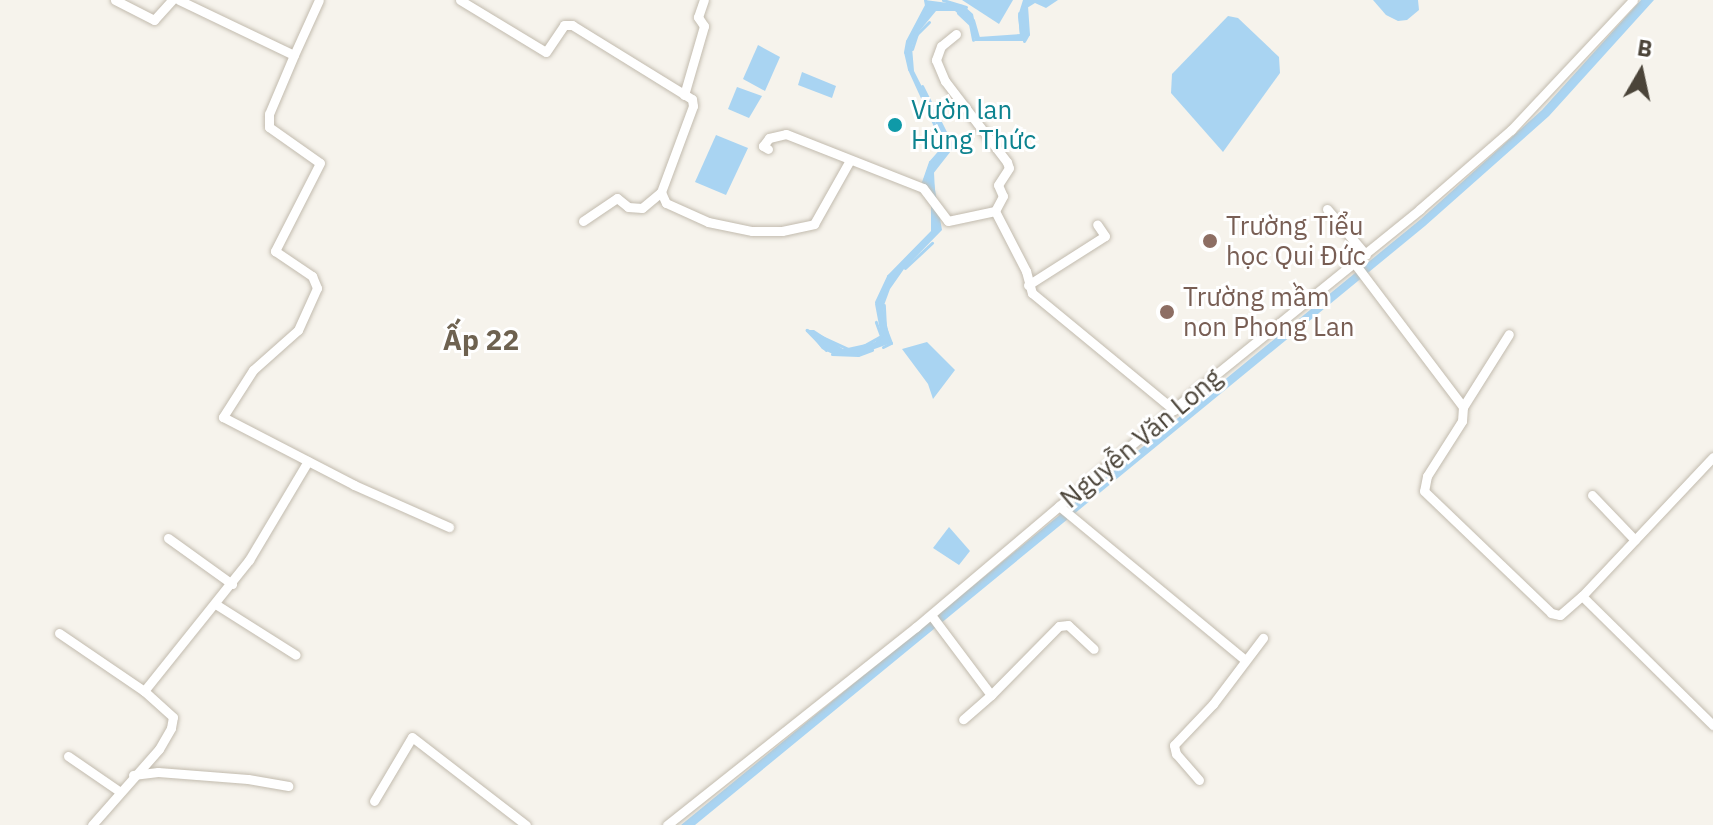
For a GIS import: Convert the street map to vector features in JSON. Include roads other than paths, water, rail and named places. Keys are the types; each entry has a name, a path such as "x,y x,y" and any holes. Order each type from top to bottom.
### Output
{"street":[{"path":"115,0 154,20 172,0"},
{"path":"179,0 294,55"},
{"path":"319,0 269,114 269,127 320,166 275,251 312,276 317,288 298,330 253,370 222,414 308,461 449,527"},
{"path":"460,0 546,52 551,49 564,25 572,25 692,99 693,106 661,192 642,208 628,207 617,198 583,221"},
{"path":"684,95 704,26 698,17 704,0"},
{"name":"Nguyễn Văn Long","path":"667,825 931,615 1174,410 1366,255 1511,130 1633,0"},
{"path":"768,149 763,146 769,138 786,134 849,162 923,188 942,215 952,222 995,211 1003,196 998,185 1009,168 1007,162 952,92 936,60 941,46 956,34"},
{"path":"661,192 666,203 708,222 752,231 782,231 814,224 849,162"},
{"path":"1327,209 1366,255"},
{"path":"995,211 1026,271 1032,293 1174,410"},
{"path":"1028,285 1105,236 1097,224"},
{"path":"1355,264 1463,407"},
{"path":"1509,334 1463,407 1462,421 1427,476 1424,491 1551,613 1560,615 1582,596 1709,460 1713,471"},
{"path":"144,691 157,671 232,584 308,461"},
{"path":"1592,495 1635,540"},
{"path":"1059,506 1245,660"},
{"path":"168,538 232,584"},
{"path":"1582,596 1713,725"},
{"path":"217,605 296,655"},
{"path":"931,615 991,695"},
{"path":"963,719 1059,626 1068,625 1094,649"},
{"path":"59,633 144,691 173,717 159,749 92,825"},
{"path":"1199,780 1176,754 1174,745 1213,704 1263,638"},
{"path":"374,801 412,737 526,825"},
{"path":"68,756 119,791"},
{"path":"133,775 158,772 248,779 288,786"}],"water":[{"path":"925,0 963,5 973,14 978,38 1020,35 1018,16 1023,0 1058,0 1046,8 1035,3 1027,8 1028,34 1024,41 975,41 970,24 955,11 936,11 917,34 912,47 914,71 952,146 932,172 942,230 904,269 890,289 883,308 891,343 858,355 835,355 822,349 807,330 814,330 843,349 875,342 881,336 875,304 888,276 932,231 934,214 922,183 930,162 944,146 943,138 909,69 905,52 907,41 926,5"},
{"path":"962,0 1013,0 999,24"},
{"path":"1373,0 1418,0 1419,10 1407,20 1398,21 1386,15"},
{"path":"1641,0 1654,0 1549,116 1425,226 695,825 681,825 1421,219 1542,110"},
{"path":"1228,16 1238,18 1279,57 1280,73 1223,152 1171,93 1172,74"},
{"path":"758,45 780,57 765,91 743,79"},
{"path":"802,72 836,86 832,98 798,85"},
{"path":"737,87 762,96 749,118 728,109"},
{"path":"716,135 748,148 726,195 695,182"},
{"path":"927,342 955,370 933,399 928,384 902,349"},
{"path":"949,527 970,551 959,565 933,548"}],"waterway":[{"path":"923,182 930,162 944,146 909,69 905,52 907,41 926,5 925,0"},
{"path":"943,0 966,7"},
{"path":"1024,41 1028,34 1026,7"},
{"path":"958,13 970,24 973,40"},
{"path":"973,20 978,38 1021,35 1019,13"},
{"path":"912,49 917,34 929,22"},
{"path":"922,86 952,146 932,172 933,192"},
{"path":"876,302 888,276 932,231 932,207"},
{"path":"905,268 932,243"},
{"path":"883,347 891,343 885,327 884,305"},
{"path":"863,346 881,336 876,322"},
{"path":"826,350 807,330 848,349"},
{"path":"832,354 858,355 872,350"}],"place":[{"name":"Vườn lan Hùng Thức","path":"895,125"},
{"name":"Trường Tiểu học Qui Đức","path":"1210,241"},
{"name":"Trường mầm non Phong Lan","path":"1167,312"}],"district":[{"name":"Ấp 22","path":"481,340"}]}
